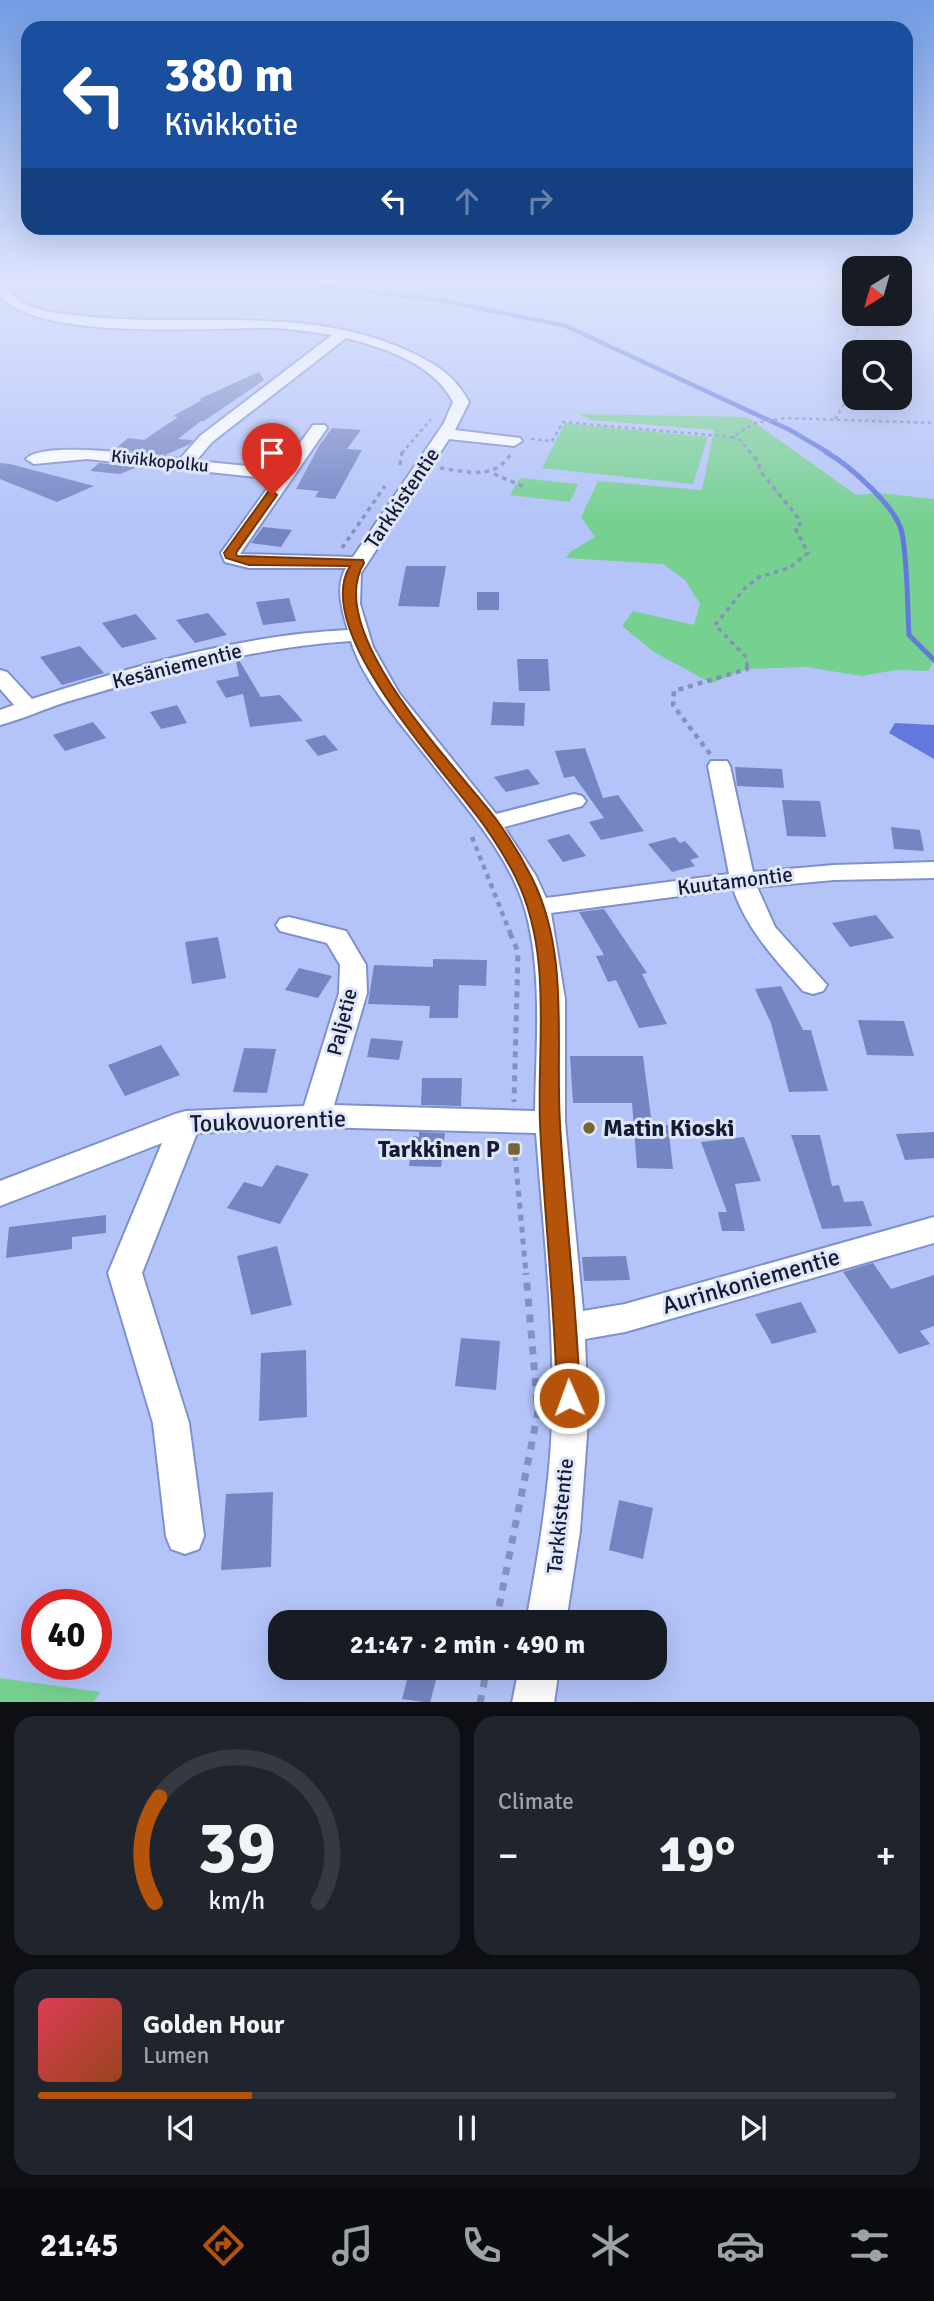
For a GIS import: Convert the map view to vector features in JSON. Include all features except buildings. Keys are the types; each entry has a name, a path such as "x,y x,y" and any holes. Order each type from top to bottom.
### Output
{"street":[{"path":"185,463 206,439 304,363"},
{"name":"Tarkkistentie","path":"424,363 453,384 461,402 459,411 440,425 422,466 352,573 350,604 358,635 370,663 480,828 523,876 537,906 551,990 550,1122 567,1328 570,1421 561,1531 548,1610"},
{"path":"440,425 514,441"},
{"path":"319,428 230,553 232,558 249,562 358,563"},
{"name":"Kivikkopolku","path":"34,459 87,454 285,475"},
{"name":"Kesäniementie","path":"0,718 27,707 195,658 317,638 358,635"},
{"path":"0,676 27,707"},
{"path":"719,766 744,881 760,923 776,945 813,985"},
{"path":"480,828 574,801"},
{"name":"Kuutamontie","path":"537,906 816,872 934,870"},
{"name":"Paljetie","path":"289,925 337,937 353,965 353,993 316,1116"},
{"name":"Toukovuorentie","path":"0,1194 186,1122 316,1116 550,1122"},
{"path":"185,1536 171,1423 125,1273 186,1122"},
{"name":"Aurinkoniementie","path":"567,1328 625,1318 934,1230"},
{"path":"533,1702 537,1680"}],"path":[{"path":"835,419 847,399 852,363"},
{"path":"732,437 755,423 792,417 934,423"},
{"path":"493,474 509,459 514,441 526,438 552,441 563,422 732,437 739,439 757,460 761,472 800,520 800,524 795,528 808,553 789,568 760,577 745,588 715,625 747,658 747,669 674,691 673,705 719,766"},
{"path":"394,474 402,463 402,452 440,425"},
{"path":"422,466 493,474 527,488"},
{"path":"333,561 386,484"},
{"path":"480,828 477,845 518,952 514,1121 538,1412 498,1610"},
{"path":"480,1702 485,1680"}],"green space":[{"path":"579,414 747,417 856,495 879,493 934,499 934,661 928,671 896,670 862,676 806,667 747,669 711,683 654,652 622,626 633,611 694,625 700,604 685,580 663,564 566,558 570,552 595,537 581,517 598,481 702,490 714,430 591,420"},
{"path":"565,423 708,437 693,484 542,468"},
{"path":"520,478 578,484 570,502 510,495"},
{"path":"0,1678 100,1692 94,1702 0,1702"}],"water":[{"path":"895,723 934,725 934,759 889,733"}],"waterway":[{"path":"647,363 790,430 829,453"},
{"path":"826,452 847,466 871,488 898,523 905,558 909,635 934,660"}],"place":[{"name":"Matin Kioski","path":"589,1128"},
{"name":"Tarkkinen P","path":"514,1149"}],"route":[{"path":"272,495 230,553 232,558 249,562 358,563 352,573 350,604 358,635 370,663 390,695 490,823 523,876 537,906 544,937 551,999 550,1122 567,1328 569,1398"}]}
